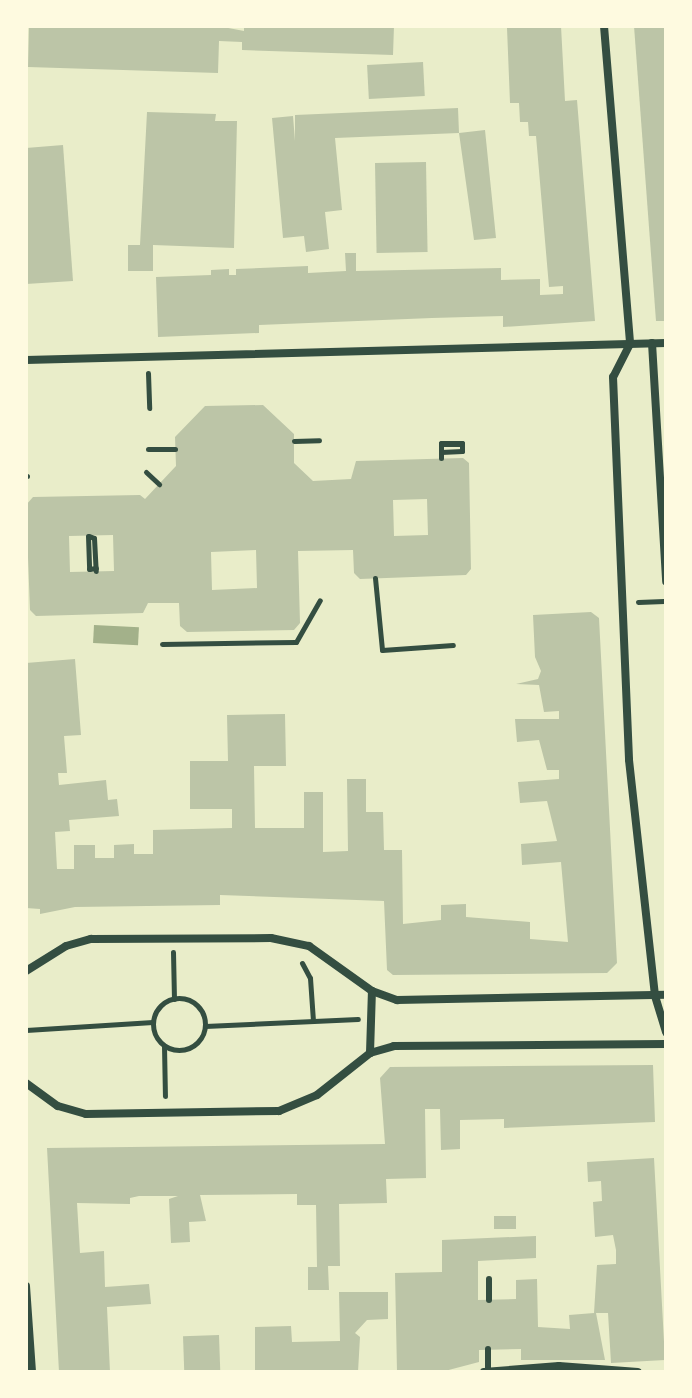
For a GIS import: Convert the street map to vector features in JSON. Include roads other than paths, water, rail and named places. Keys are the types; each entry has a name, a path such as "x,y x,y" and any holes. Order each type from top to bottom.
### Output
{"street":[{"path":"604,26 630,344 613,377 629,760 655,996 666,1032"},
{"path":"652,343 666,582"},
{"path":"26,360 666,343"},
{"path":"26,971 49,954 91,939 291,941 315,950 372,991 397,1000 666,995"},
{"path":"370,1053 372,991"},
{"path":"26,1083 58,1106 86,1114 287,1110 317,1095 370,1053 394,1046 666,1044"},
{"path":"26,1286 32,1372"},
{"path":"486,1372 559,1366 638,1372"}],"lane":[{"path":"489,1279 489,1300"},
{"path":"486,1372 488,1349"}]}
